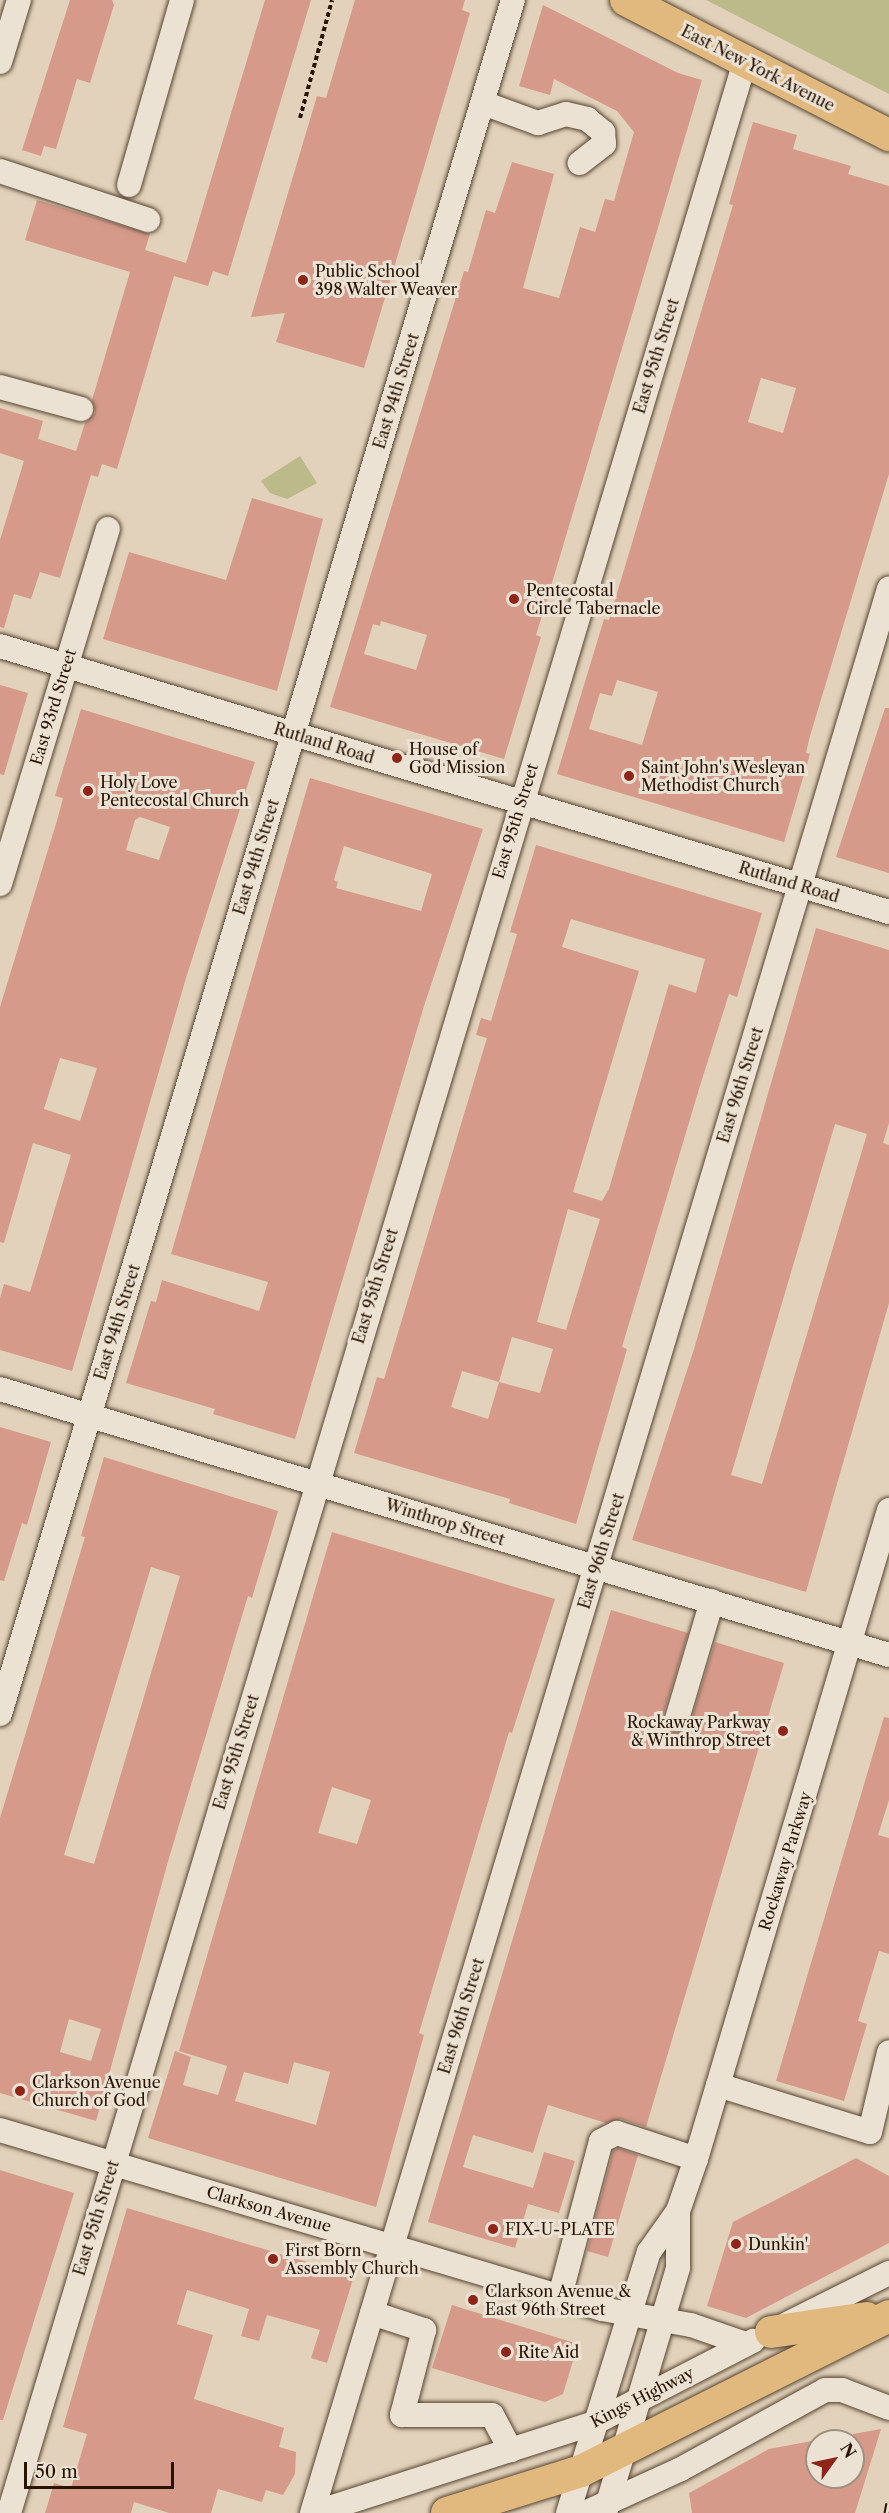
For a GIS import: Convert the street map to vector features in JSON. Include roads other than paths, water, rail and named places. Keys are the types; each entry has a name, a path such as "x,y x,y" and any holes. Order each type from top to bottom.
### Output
{"main road":[{"name":"East New York Avenue","path":"626,0 889,135"},
{"path":"759,2338 889,2315"},
{"path":"447,2513 581,2471 889,2315"}],"street":[{"path":"0,62 19,0"},
{"path":"129,185 182,0"},
{"name":"East 94th Street","path":"0,1714 513,0"},
{"name":"East 95th Street","path":"9,2513 520,802 745,61"},
{"path":"483,103 538,123 566,114 587,118 603,132 603,144 580,163"},
{"path":"0,171 148,220"},
{"path":"0,387 81,410"},
{"name":"East 93rd Street","path":"0,884 108,529"},
{"name":"East 96th Street","path":"313,2513 889,589"},
{"name":"Rutland Road","path":"0,646 889,912"},
{"name":"Winthrop Street","path":"0,1389 889,1656"},
{"name":"Rockaway Parkway","path":"568,2513 594,2423 649,2252 678,2211 696,2159 889,1510"},
{"path":"677,1719 712,1601"},
{"path":"718,2085 870,2132 889,2052"},
{"name":"Clarkson Avenue","path":"0,2130 628,2316 759,2338"},
{"path":"560,2296 601,2141 617,2133 696,2159"},
{"name":"Rockaway Parkway","path":"606,2508 678,2268 678,2211"},
{"name":"Kings Highway","path":"313,2513 594,2423 889,2273"},
{"path":"372,2313 424,2330 402,2415 492,2415 511,2450"},
{"path":"585,2513 606,2508 825,2390 842,2390 889,2408"}],"railway":[{"path":"887,2513 889,2503"}],"place":[{"name":"Public School 398 Walter Weaver","path":"303,280"},
{"name":"Pentecostal Circle Tabernacle","path":"514,599"},
{"name":"House of God Mission","path":"397,758"},
{"name":"Saint John's Wesleyan Methodist Church","path":"629,776"},
{"name":"Holy Love Pentecostal Church","path":"88,791"},
{"name":"Rockaway Parkway & Winthrop Street","path":"783,1731"},
{"name":"Clarkson Avenue Church of God","path":"20,2091"},
{"name":"FIX-U-PLATE","path":"493,2229"},
{"name":"Dunkin'","path":"736,2244"},
{"name":"First Born Assembly Church","path":"273,2259"},
{"name":"Clarkson Avenue & East 96th Street","path":"473,2300"},
{"name":"Rite Aid","path":"506,2352"}]}
